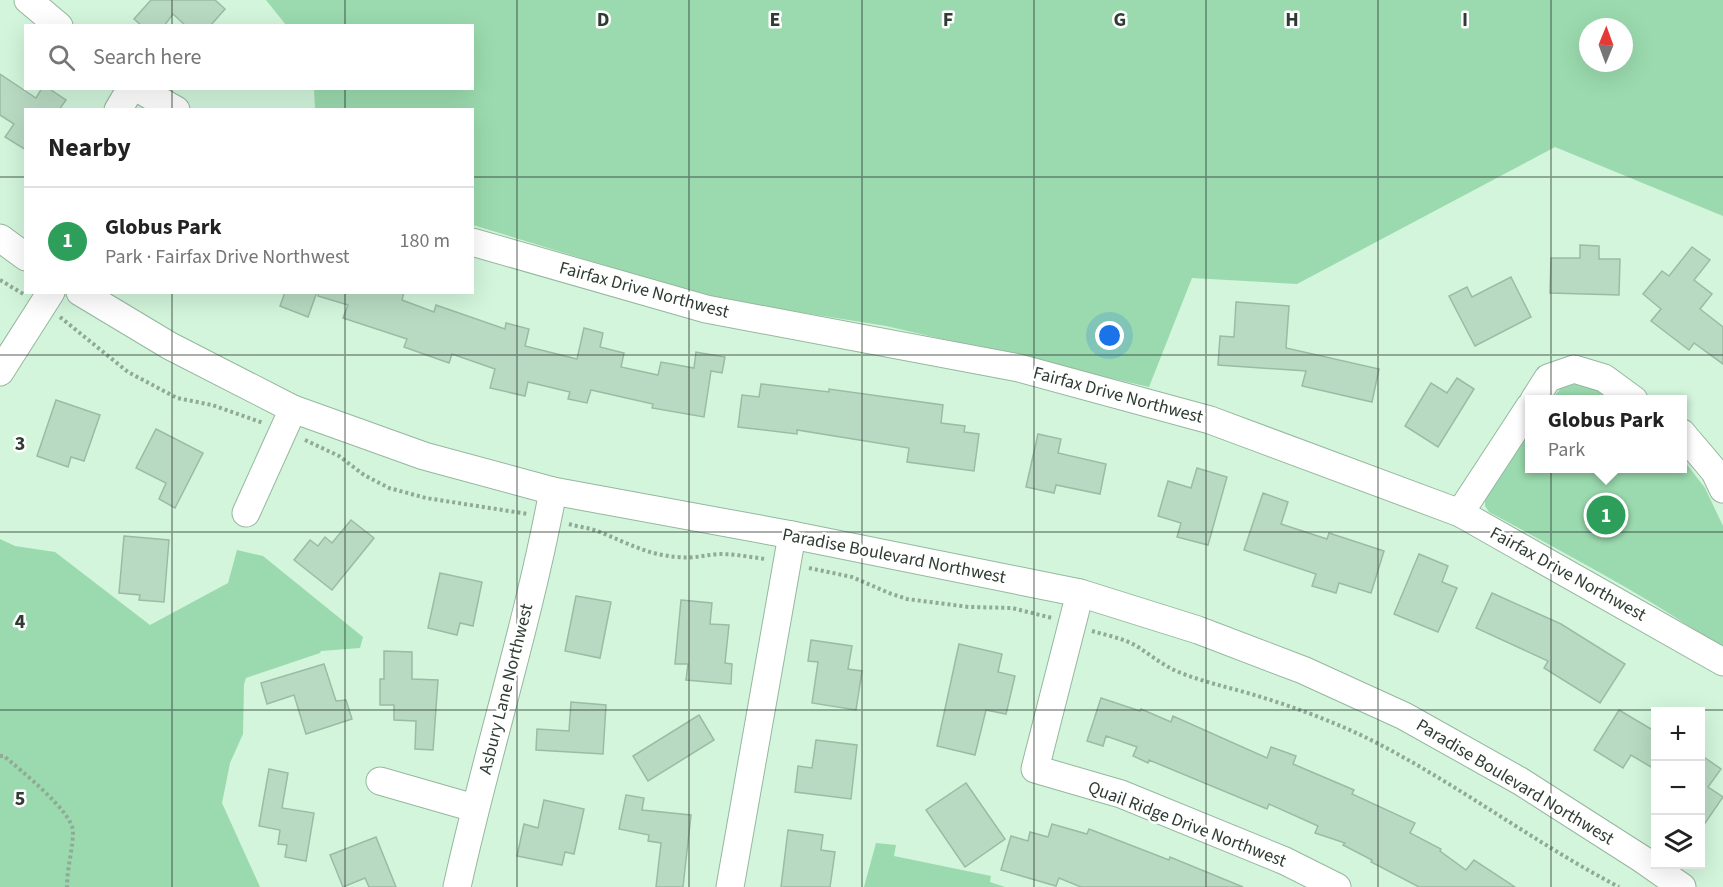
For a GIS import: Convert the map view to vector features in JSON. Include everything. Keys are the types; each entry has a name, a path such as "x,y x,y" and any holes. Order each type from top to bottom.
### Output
{"street":[{"path":"28,0 57,24"},
{"path":"119,108 129,90"},
{"path":"141,90 172,108"},
{"path":"0,238 24,256"},
{"name":"Fairfax Drive Northwest","path":"474,243 706,309 1019,368 1210,420 1460,513 1723,662"},
{"name":"Paradise Boulevard Northwest","path":"83,294 170,346 293,409 424,456 554,492 792,535 1080,593 1198,630 1303,670 1404,716 1520,781 1682,887"},
{"path":"0,372 45,301"},
{"path":"1537,395 1548,378 1574,369 1604,378 1628,395"},
{"path":"246,513 293,409"},
{"path":"1460,513 1525,414"},
{"path":"1687,439 1715,472 1723,489"},
{"name":"Asbury Lane Northwest","path":"456,887 474,808 495,740 554,492"},
{"path":"730,887 792,535"},
{"name":"Quail Ridge Drive Northwest","path":"1080,593 1035,769 1121,794 1285,861 1337,887"},
{"path":"380,781 474,808"}],"path":[{"path":"0,279 24,291"},
{"path":"31,294 45,301 128,372 177,398 212,405 266,425"},
{"path":"305,440 339,456 364,475 389,488 426,498 531,515"},
{"path":"569,524 598,531 631,547 656,554 695,558 733,554 769,560"},
{"path":"807,567 852,577 907,599 969,607 1012,608 1053,618"},
{"path":"1091,630 1133,644 1163,666 1207,683 1250,693 1296,709 1372,741 1443,779 1557,852 1619,887"},
{"path":"0,756 4,756 41,788 67,816 73,829 67,869 67,887"}],"green space":[{"path":"266,0 1723,0 1723,216 1555,147 1297,284 1192,278 1149,387 886,326 711,298 474,225 474,108 315,108 314,90 474,90 474,24 285,24"},
{"path":"1581,383 1591,386 1603,395 1555,395 1562,387"},
{"path":"1525,437 1525,473 1687,473 1687,464 1705,488 1723,526 1723,649 1637,594 1489,512 1485,506 1485,498"},
{"path":"0,539 15,546 55,552 150,625 228,583 237,550 263,556 363,637 360,648 321,651 246,678 243,734 230,763 222,803 260,887 0,887"},
{"path":"876,843 896,845 894,856 991,876 990,882 1005,887 864,887"}],"building":[{"path":"151,0 215,0 225,9 212,24 184,24 173,14 166,24 140,24 134,19"},
{"path":"0,74 36,98 41,90 51,90 66,100 60,108 24,108 24,149 5,137 14,124 0,115"},
{"path":"1580,245 1599,246 1599,259 1620,259 1619,295 1550,293 1551,258 1580,258"},
{"path":"1692,247 1710,260 1694,280 1712,294 1700,309 1723,327 1723,364 1694,343 1689,350 1651,321 1661,309 1643,294 1662,271 1669,276"},
{"path":"1511,277 1531,317 1475,346 1449,296 1467,287 1472,297"},
{"path":"284,294 316,294 308,317 280,306"},
{"path":"318,294 404,294 402,300 434,312 436,305 505,329 506,323 529,329 525,346 577,359 584,328 603,333 600,347 624,353 621,367 658,375 661,362 694,368 696,352 725,357 722,373 711,371 704,417 652,408 653,404 591,390 587,403 568,399 570,392 528,382 525,396 490,388 495,369 452,354 449,363 404,347 407,339 343,318 348,305 318,296"},
{"path":"1236,302 1289,306 1286,348 1379,369 1372,402 1302,386 1306,371 1218,365 1220,336 1234,337"},
{"path":"1457,378 1474,389 1438,447 1405,426 1431,383 1447,393"},
{"path":"761,384 829,392 829,389 943,405 941,423 965,426 964,432 979,434 974,471 907,462 909,448 797,430 797,434 738,427 742,395 759,397"},
{"path":"56,400 100,415 84,461 71,457 68,467 37,456"},
{"path":"156,429 203,453 175,508 159,499 166,483 136,468"},
{"path":"1038,434 1061,439 1058,453 1106,464 1100,494 1056,485 1054,493 1026,487"},
{"path":"1197,468 1227,477 1208,545 1177,537 1181,523 1158,516 1168,481 1191,488"},
{"path":"1263,493 1288,502 1281,524 1327,539 1329,533 1384,551 1371,593 1339,583 1336,593 1312,586 1316,574 1244,550"},
{"path":"351,520 374,538 332,590 294,560 310,540 318,546 325,537 332,543"},
{"path":"124,536 169,540 164,602 139,600 140,595 119,593"},
{"path":"1419,554 1448,566 1442,582 1457,588 1438,632 1394,614"},
{"path":"440,573 482,582 473,626 460,623 457,635 428,628"},
{"path":"1492,593 1561,624 1625,664 1600,703 1544,668 1548,661 1476,628"},
{"path":"576,596 611,602 600,658 565,651"},
{"path":"681,600 712,603 710,624 729,625 725,663 732,664 731,684 686,680 688,664 675,664"},
{"path":"811,640 852,646 848,669 862,671 856,710 812,703 818,662 808,661"},
{"path":"959,644 1002,654 998,672 1015,676 1006,714 986,710 975,755 937,746"},
{"path":"384,651 412,652 412,679 438,680 433,750 415,749 416,721 394,720 394,705 380,705 380,679 384,679"},
{"path":"324,664 336,701 346,700 352,719 306,734 294,695 267,704 261,683"},
{"path":"1101,698 1140,711 1141,709 1171,722 1173,716 1267,758 1271,747 1296,756 1293,764 1354,790 1352,794 1415,823 1410,833 1441,849 1440,851 1466,870 1474,860 1515,887 1419,887 1371,862 1372,860 1343,845 1345,843 1315,833 1318,826 1269,804 1267,809 1149,760 1148,763 1133,756 1137,747 1106,736 1103,746 1087,741"},
{"path":"571,702 606,705 603,754 536,750 537,729 569,731"},
{"path":"1619,710 1651,729 1651,767 1631,755 1623,768 1594,750"},
{"path":"699,715 714,740 648,781 633,756"},
{"path":"816,740 857,745 851,799 795,792 798,766 812,768"},
{"path":"1705,758 1721,769 1708,787 1723,797 1705,823"},
{"path":"269,769 288,773 282,808 314,813 306,861 285,857 287,845 278,844 280,830 259,826"},
{"path":"966,783 1005,839 965,867 926,810"},
{"path":"626,795 644,798 642,810 691,815 683,887 656,887 661,843 648,841 649,835 619,829"},
{"path":"544,800 584,809 574,854 565,852 562,865 517,856 524,824 538,828"},
{"path":"1052,824 1087,834 1089,829 1169,860 1170,857 1243,887 1081,887 1059,878 1056,886 1001,870 1011,836 1028,841 1030,832 1048,837"},
{"path":"788,830 823,835 821,850 835,852 830,887 781,887"},
{"path":"376,837 396,887 369,887 365,878 343,887 330,855"}],"place":[{"name":"Globus Park","path":"1606,515"}]}
